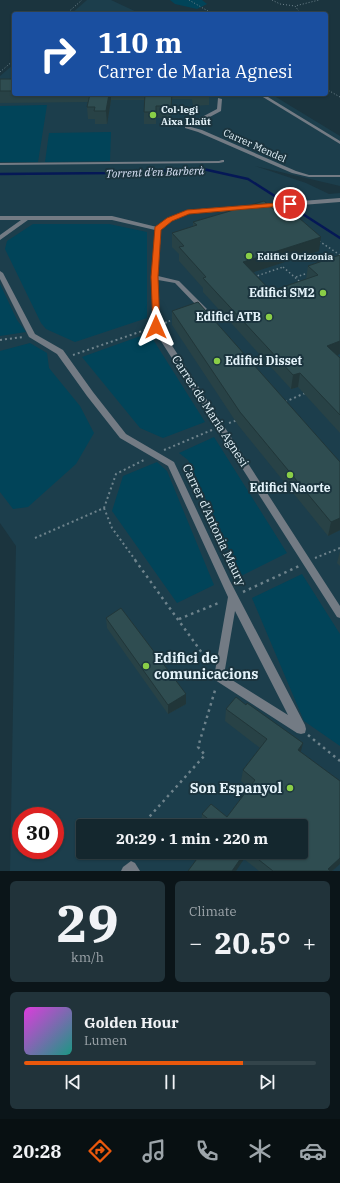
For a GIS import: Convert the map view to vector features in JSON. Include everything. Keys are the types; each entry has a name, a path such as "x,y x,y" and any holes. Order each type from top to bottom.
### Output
{"street":[{"path":"0,218 112,218 158,229 170,220 187,212 340,200"},
{"path":"0,238 27,218"},
{"name":"Carrer de Maria Agnesi","path":"158,229 155,277 156,327 340,614"},
{"path":"0,273 32,335"},
{"path":"155,277 177,282 207,313"},
{"name":"Carrer d'Antonia Maury","path":"32,335 60,352 123,436 171,464 233,597 301,729"},
{"name":"Carrer d'Antonia Maury","path":"219,677 233,597"},
{"path":"219,677 301,729"},
{"path":"127,871 131,867 134,871"}],"lane":[{"path":"263,96 340,143"},
{"name":"Carrer Mendel","path":"220,99 219,110 187,127 200,131 294,172 309,176 340,176"},
{"path":"0,164 222,161"}],"path":[{"path":"68,12 82,0"},
{"path":"189,0 210,12"},
{"path":"272,0 280,4 295,6 319,0"},
{"path":"295,6 301,12"},
{"path":"0,72 12,62"},
{"path":"328,90 340,97"},
{"path":"314,238 340,255"},
{"path":"283,266 296,277 307,288 272,301 248,279 283,266"},
{"path":"296,277 310,272"},
{"path":"0,340 32,335"},
{"path":"283,402 312,391"},
{"path":"147,819 205,755 198,747 219,677 179,619 112,528 104,508 116,474 155,454 240,419"},
{"path":"35,538 104,508"},
{"path":"179,619 233,597 340,548"},
{"path":"301,729 340,761"}],"shaded area":[{"path":"87,0 111,0 137,12 73,12"},
{"path":"170,0 202,0 207,4 197,9 175,4"},
{"path":"12,66 12,96 274,96 340,136 340,186 255,166 306,183 329,194 340,193 340,871 10,871 16,546 0,523 0,76"},
{"path":"47,105 38,162 0,162 0,106"},
{"path":"111,132 110,161 45,162 49,133"},
{"path":"33,224 109,224 147,232 147,318 75,342 46,329 41,323 5,249 7,241"},
{"path":"0,284 17,320 26,332 0,336"},
{"path":"149,333 205,422 163,438 140,428 82,357"},
{"path":"30,343 47,353 49,368 80,406 94,433 76,464 28,507 13,509 0,492 0,351"},
{"path":"214,437 287,553 241,576 188,460 179,453"},
{"path":"157,462 167,471 214,585 177,603 112,511 123,476"},
{"path":"302,574 340,634 340,746 304,721 252,598"}],"building":[{"path":"0,79 12,79 12,91 0,91"},
{"path":"90,96 109,96 106,111 94,111 95,107 87,107"},
{"path":"145,96 172,96 171,106 156,106 156,112 144,112"},
{"path":"264,201 273,209 284,205 321,237 243,262 271,291 318,275 308,266 340,255 340,341 327,346 340,358 340,415 300,373 293,375 203,278 206,277 179,247 184,246 172,233 197,225 193,222"},
{"path":"198,302 340,462 340,518 331,522 240,412 172,311"},
{"name":"Edifici de comunicacions","path":"121,608 186,694 168,705 106,618"},
{"name":"Son Espanyol","path":"236,697 246,705 247,703 303,743 298,750 340,781 340,858 328,869 330,871 273,871 258,859 308,859 308,819 208,819 202,814 211,804 227,817 255,780 243,770 267,739 226,709"},
{"path":"197,859 240,859 232,871 188,871"}],"waterway":[{"name":"Torrent d'en Barberà","path":"0,174 116,173 203,169 248,179 340,238"}],"place":[{"name":"Col·legi Aixa Llaüt","path":"153,115"},
{"name":"Edifici Orizonia","path":"249,256"},
{"name":"Edifici SM2","path":"323,293"},
{"name":"Edifici ATB","path":"269,317"},
{"name":"Edifici Disset","path":"217,361"},
{"name":"Edifici Naorte","path":"290,475"},
{"name":"Edifici de comunicacions","path":"146,666"},
{"name":"Son Espanyol","path":"290,788"}],"route":[{"path":"156,327 155,277 158,229 170,220 187,212 290,204"}]}
